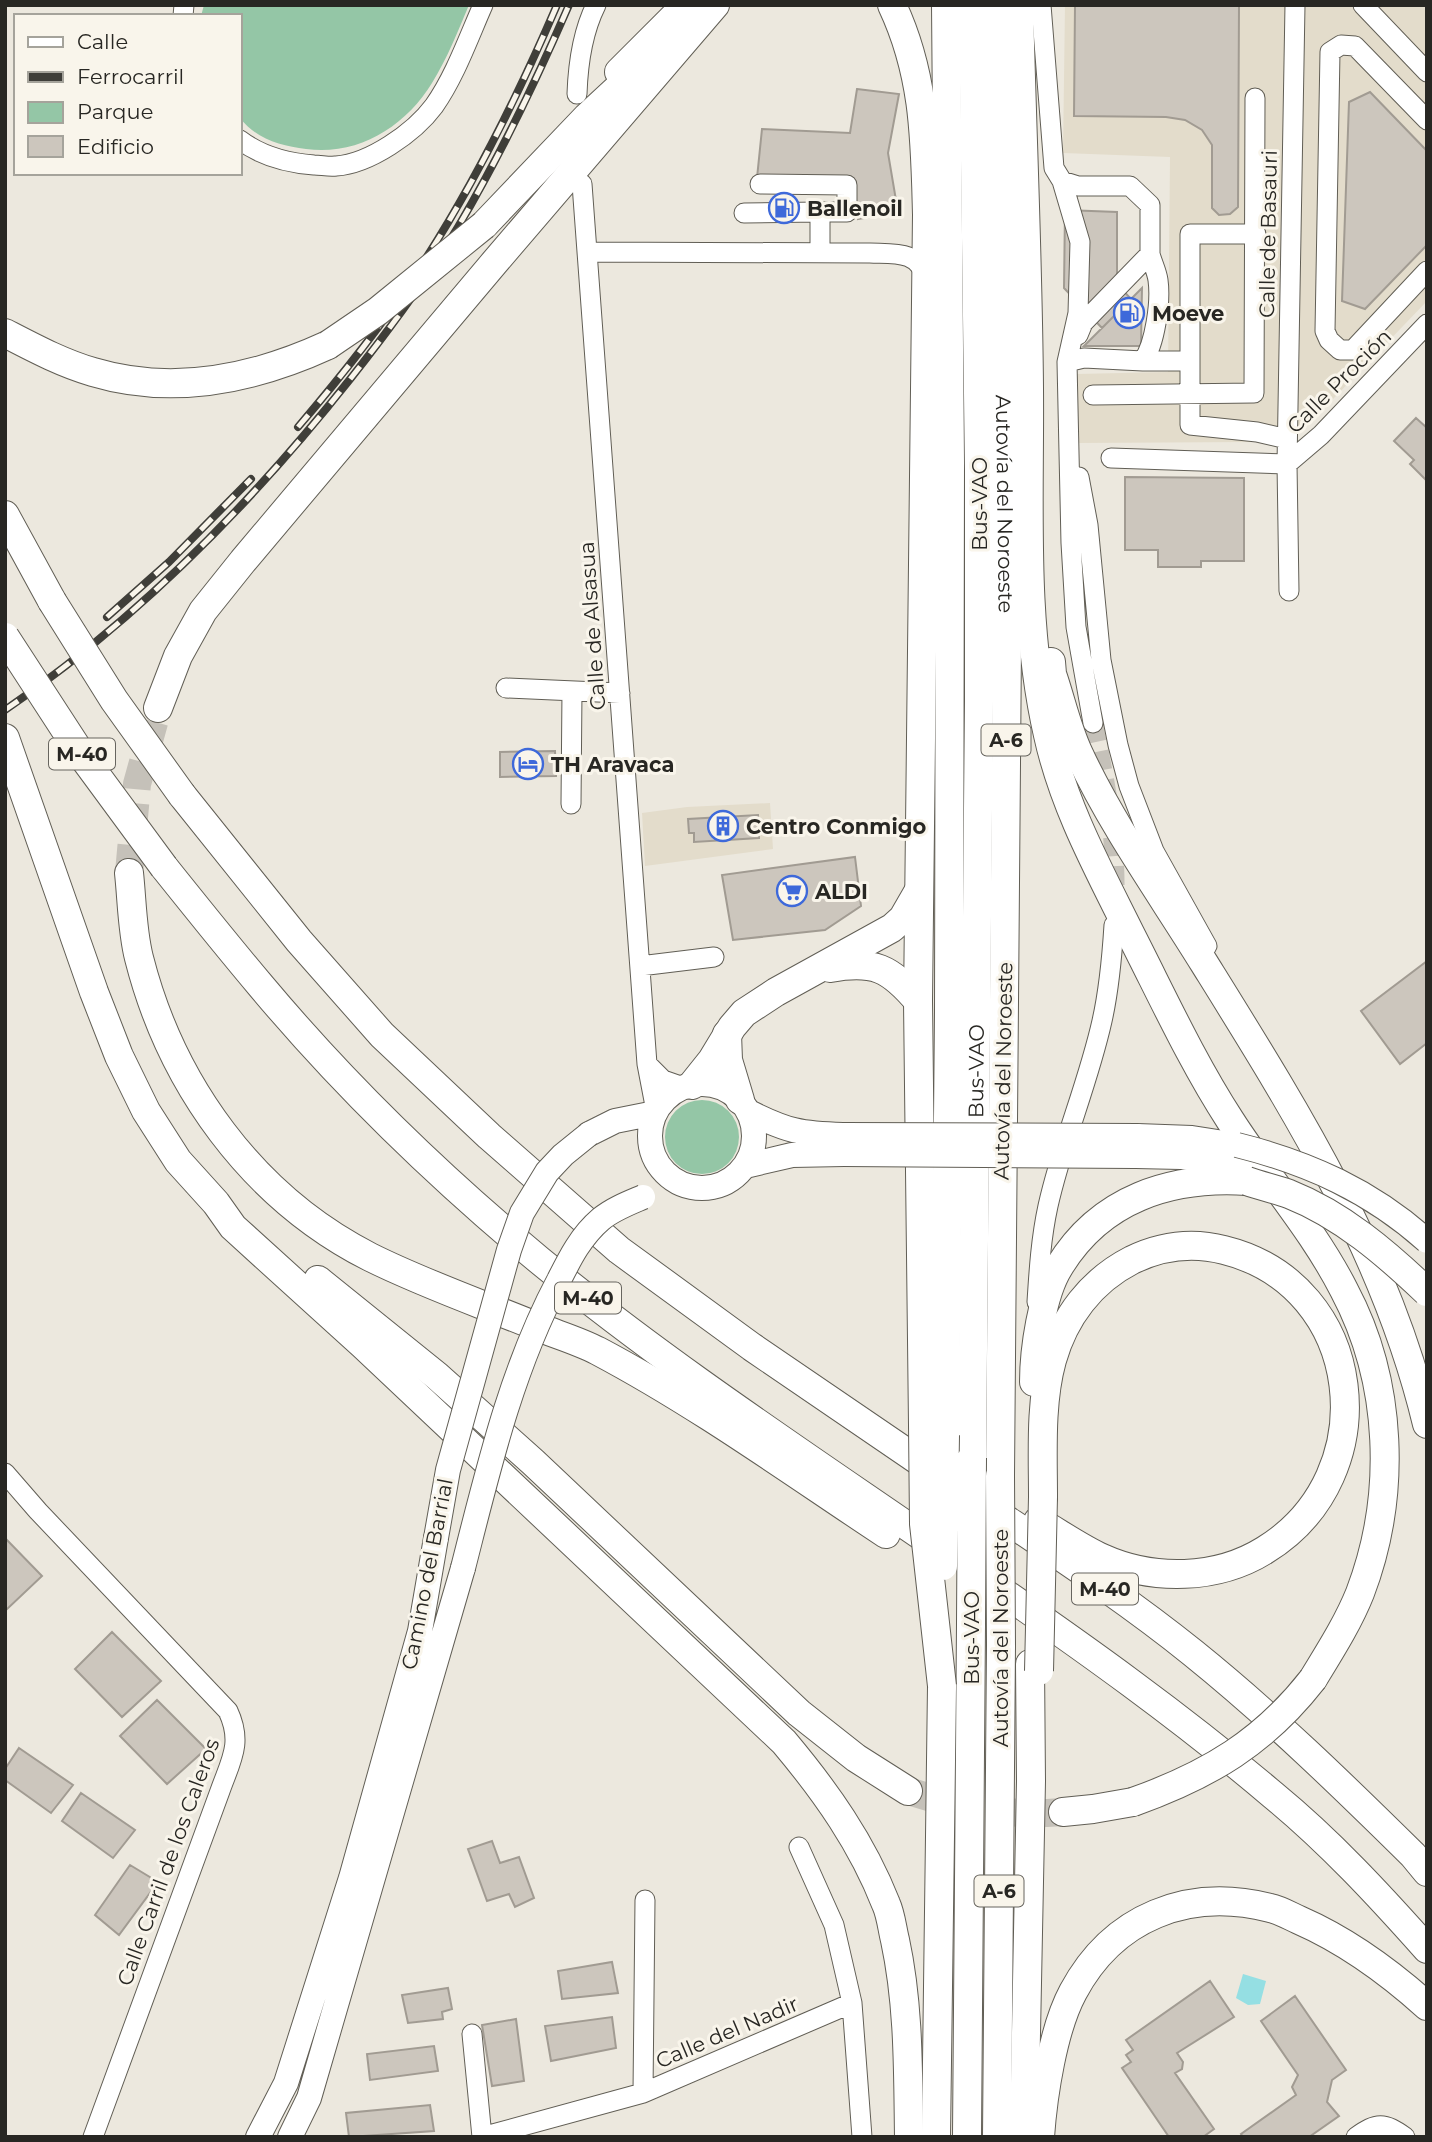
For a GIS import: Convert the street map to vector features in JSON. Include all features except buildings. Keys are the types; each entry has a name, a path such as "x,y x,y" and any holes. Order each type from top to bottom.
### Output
{"highway":[{"path":"582,105 596,95 686,5"},
{"path":"5,333 50,357 96,373 160,382 200,382 248,375 293,361 328,345 379,311 484,225 582,105 708,5"},
{"path":"158,708 178,656 203,611 502,253 715,5"},
{"path":"892,5 914,68 921,100 927,215 918,1001 934,1430"},
{"name":"A-6","path":"936,2137 942,1686 934,1430 949,1012 950,545 946,5"},
{"name":"Bus-VAO","path":"967,2137 979,701 973,5"},
{"name":"Autovía del Noroeste","path":"997,2137 1007,645 999,5"},
{"path":"1019,5 1028,315 1032,614 1041,704 1049,739 1062,787 1083,840 1203,1076 1227,1117 1312,1237 1345,1291 1367,1346 1379,1394 1385,1459 1378,1530 1359,1595 1345,1625 1313,1679 1271,1725 1224,1761 1197,1777 1133,1802 1063,1812"},
{"path":"1033,5 1041,287 1044,583 1052,674 1078,753 1112,816 1312,1142 1377,1269 1399,1328 1427,1424"},
{"name":"M-40","path":"5,515 52,601 114,700 182,795 299,941 382,1035 489,1136 619,1250 752,1346 1063,1559 1192,1652 1317,1760 1427,1872"},
{"name":"M-40","path":"5,637 83,757 164,867 261,987 342,1076 447,1178 539,1259 705,1387 1083,1647 1180,1719 1276,1796 1376,1891 1427,1949"},
{"path":"8,745 119,1056 146,1111 172,1151 233,1227 354,1336 784,1742 822,1787 857,1842 887,1906 901,1966 905,2007 909,2137"},
{"path":"129,873 138,955 156,1012 181,1072 234,1148 261,1178 315,1224 369,1257 595,1350 669,1392 910,1550 1083,1647"},
{"path":"688,1086 712,1060 737,1020 759,1002 892,928 903,918 919,889"},
{"path":"817,970 846,965 872,965 893,974 918,1001"},
{"path":"727,1034 727,1060 744,1106"},
{"path":"1024,2137 1031,1781 1038,1718 1035,1667 1038,1495 1034,1370 1042,1315 1058,1269 1087,1232 1116,1207 1167,1187 1187,1182 1217,1180 1243,1164 1289,1194 1349,1226 1377,1246 1427,1292"},
{"path":"216,1203 242,1219 437,1376 533,1462 799,1713 856,1758 908,1791"},
{"path":"752,1346 1102,1558 1148,1571 1169,1574 1200,1573 1236,1564 1278,1542 1301,1522 1323,1494 1339,1458 1346,1412 1339,1362 1322,1322 1298,1289 1255,1260 1212,1247 1168,1248 1145,1254 1108,1275 1077,1304 1052,1361 1046,1398 1038,1495"},
{"path":"1040,2137 1054,2043 1072,1993 1102,1951 1139,1921 1180,1905 1221,1899 1272,1908 1351,1946 1397,1979 1427,2006"}],"main road":[{"path":"744,1106 753,1125 754,1139 752,1153 746,1166 738,1174 719,1186 708,1188 686,1186 663,1171 654,1155 650,1138 656,1112 672,1093 688,1086 703,1084 723,1088 744,1106 782,1129 844,1144"},
{"name":"Camino del Barrial","path":"258,2137 286,2083 351,1878 420,1631 447,1470 509,1250 522,1213 547,1172 589,1134 615,1121 656,1112"},
{"path":"746,1166 844,1144 1136,1146 1181,1157 1243,1164 1291,1182 1384,1237 1427,1272"},
{"path":"1243,1164 1281,1156 1312,1167 1375,1200 1427,1241"},
{"name":"Camino del Barrial","path":"290,2137 309,2098 317,2072 516,1377 551,1294 576,1248 589,1231 602,1218 643,1197 686,1186"}],"street":[{"path":"242,142 289,163 337,166 380,153 411,130 433,107 454,71 483,5"},
{"path":"582,105 582,49 585,32 596,5"},
{"path":"1041,5 1054,169 1062,181 1080,242 1078,313 1067,362 1073,588 1078,639 1093,723"},
{"name":"Calle de Basauri","path":"1289,591 1287,439 1295,5"},
{"path":"1363,5 1427,72"},
{"path":"1427,120 1355,46 1341,45 1331,52 1325,331 1329,340 1340,350 1353,350 1427,271"},
{"path":"1093,395 1254,393 1255,98"},
{"path":"1062,181 1078,186 1130,186 1150,205 1150,254 1158,281 1157,313 1150,352 1143,361"},
{"name":"Calle de Alsasua","path":"582,184 640,966 648,1064 656,1112"},
{"path":"744,213 847,212 847,185 760,184"},
{"path":"820,212 820,252"},
{"path":"1255,234 1190,234 1190,425 1257,432 1287,439"},
{"path":"587,252 820,252 912,256 920,265 926,281"},
{"path":"1067,362 1083,323 1150,254"},
{"name":"Calle Proción","path":"1111,458 1287,464 1321,435 1427,324"},
{"path":"1067,362 1084,358 1190,361"},
{"path":"1070,435 1088,525 1101,660 1129,786 1154,851 1202,935 1234,1011"},
{"path":"506,688 620,693"},
{"path":"571,804 572,691"},
{"path":"1034,1370 1041,1250 1048,1209 1101,1023 1114,925"},
{"path":"640,966 714,957"},
{"path":"648,1064 663,1080 688,1086"},
{"name":"Calle Carril de los Caleros","path":"5,1473 228,1711 236,1727 236,1743 220,1791 93,2137"},
{"path":"799,1847 834,1925 852,2003 862,2137"},
{"name":"Calle del Nadir","path":"645,1900 643,2093 852,2003"},
{"path":"472,2034 482,2137 643,2093"},
{"path":"1356,2137 1371,2127 1390,2126 1405,2137"}],"shaded area":[{"path":"1065,5 1427,5 1427,301 1312,421 1250,442 1079,443 1077,374 1168,372 1170,157 1063,153"},
{"path":"770,803 773,849 645,866 642,813 687,807"}],"green space":[{"path":"204,5 469,5 437,74 408,113 394,125 362,143 325,150 297,148 278,143 261,136 246,125 242,120 242,14 202,14"},
{"path":"695,1100 709,1100 723,1106 733,1116 739,1137 733,1158 723,1168 709,1174 695,1174 681,1168 671,1158 665,1144 665,1130 671,1116 681,1106"}],"water":[{"path":"1243,1974 1266,1981 1260,2004 1248,2005 1236,1998"}],"tunnel":[{"path":"129,873 137,784 158,708"},
{"path":"1093,723 1109,809 1115,896"},
{"path":"908,1791 946,1802 1003,1812 1063,1812"}],"railway":[{"path":"298,427 373,334 436,243 492,143 557,5"},
{"path":"5,710 101,638 190,557 274,470 351,378 407,304 458,227 517,118 569,5"},
{"path":"107,617 169,562 251,479"}],"place":[{"name":"Ballenoil","path":"784,208"},
{"name":"Moeve","path":"1129,313"},
{"name":"TH Aravaca","path":"528,764"},
{"name":"Centro Conmigo","path":"723,826"},
{"name":"ALDI","path":"792,891"}]}
